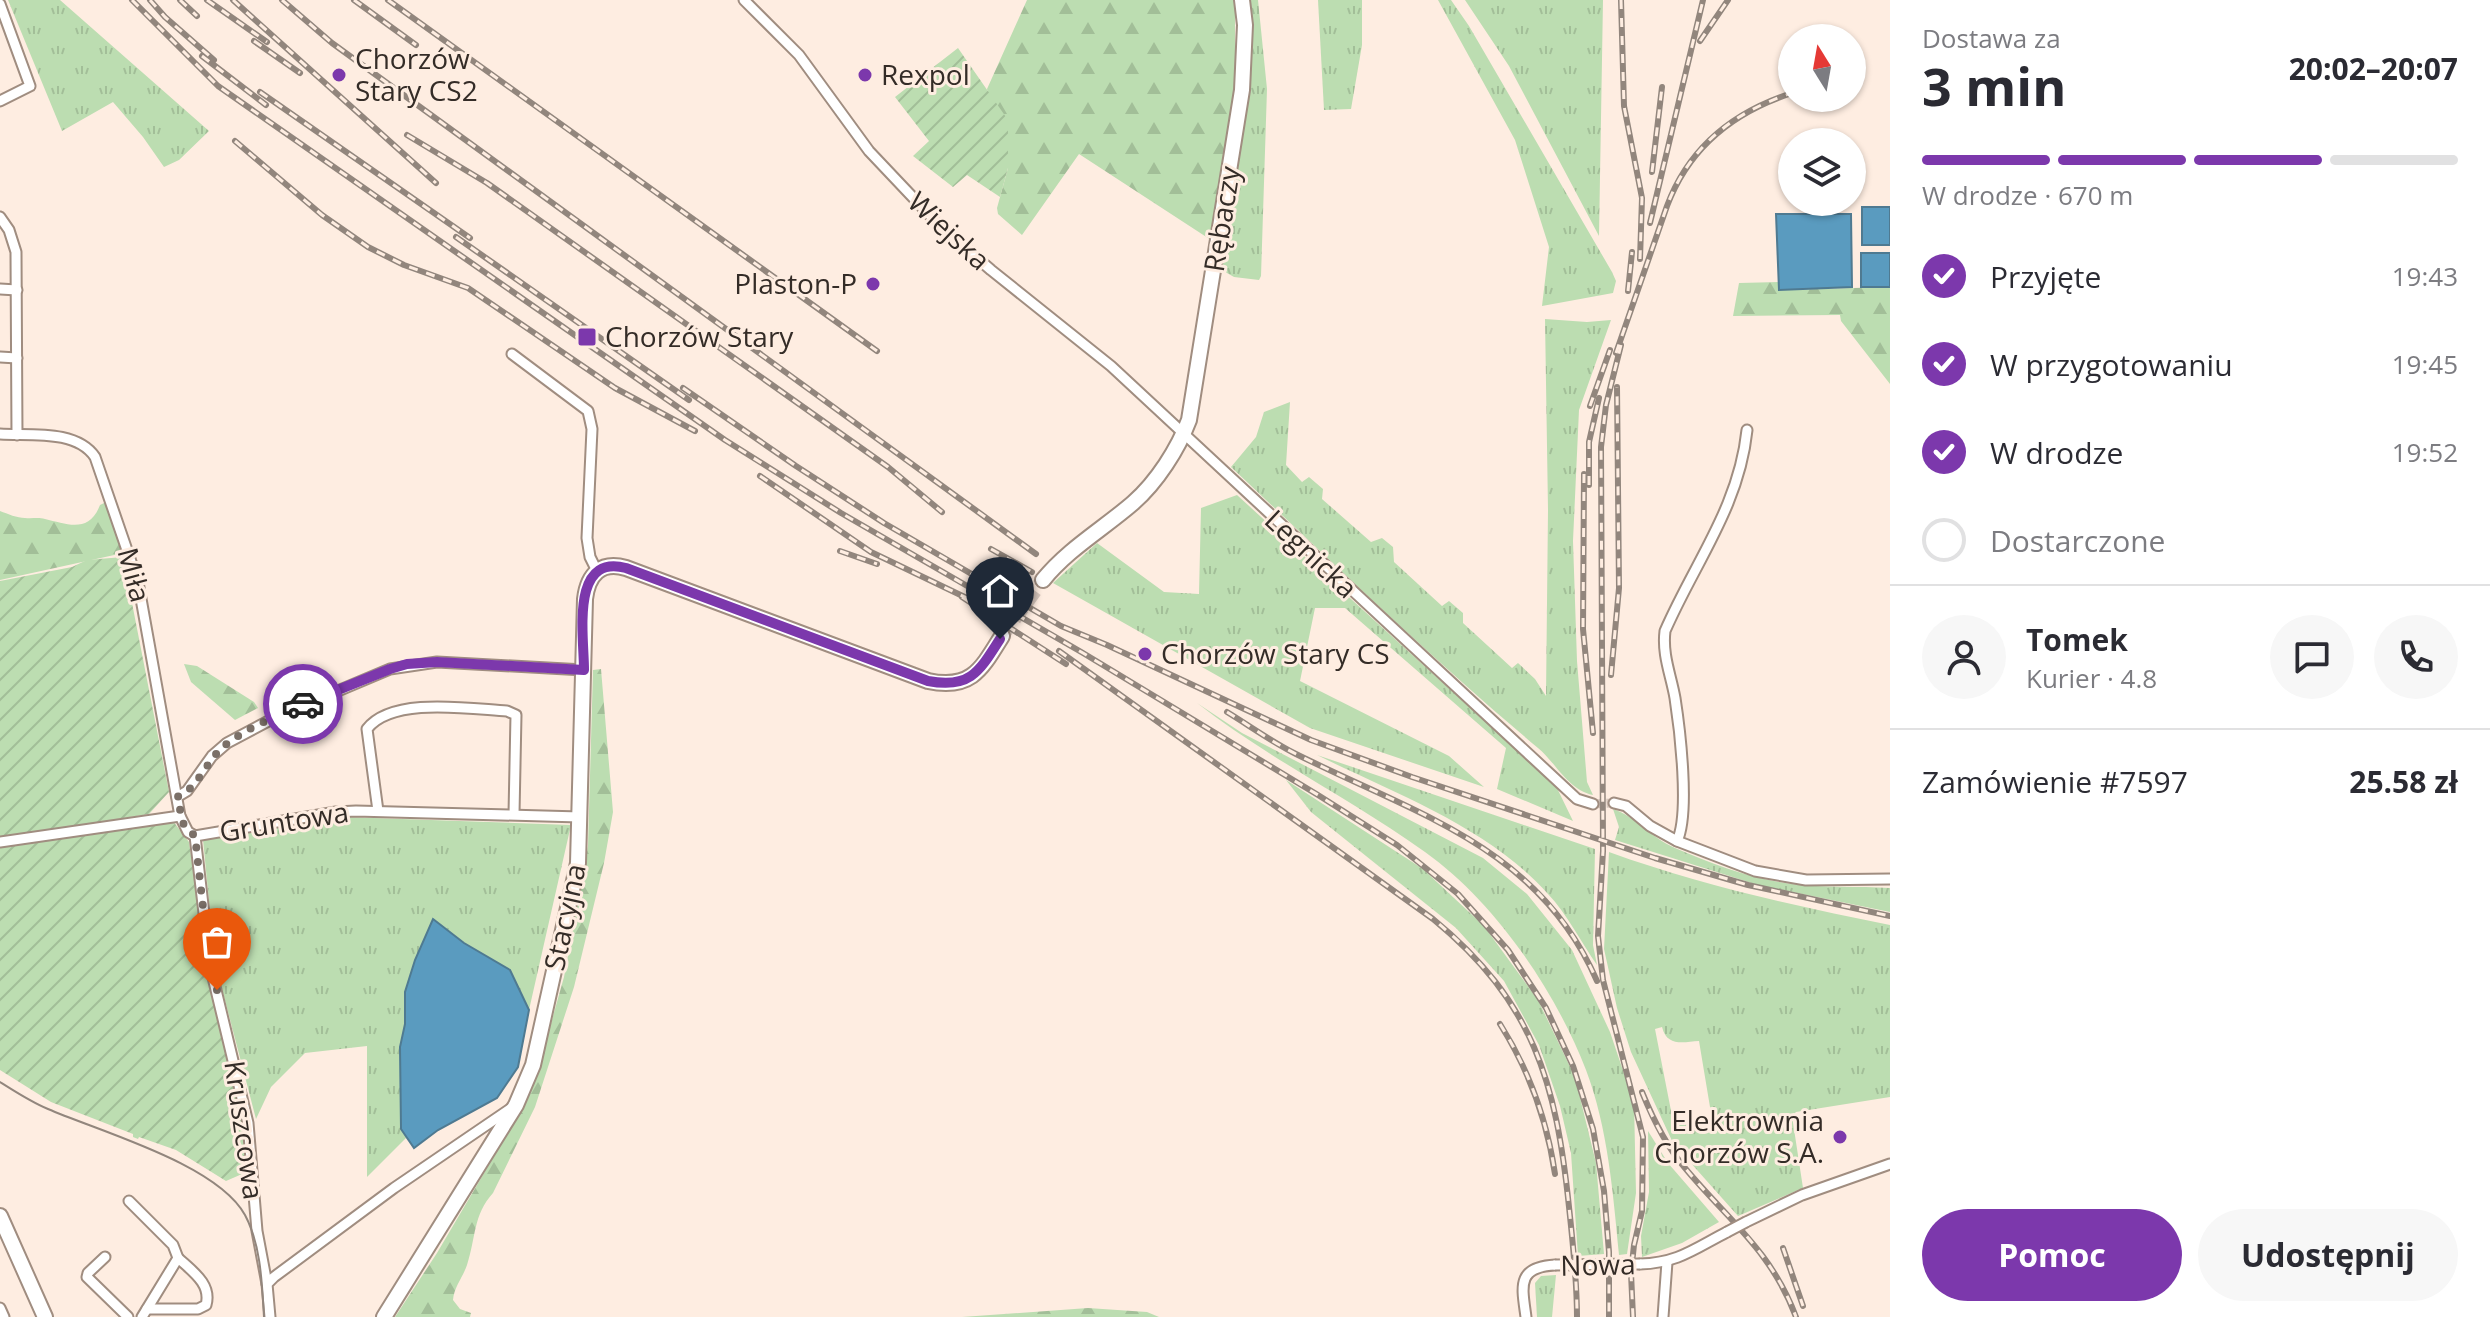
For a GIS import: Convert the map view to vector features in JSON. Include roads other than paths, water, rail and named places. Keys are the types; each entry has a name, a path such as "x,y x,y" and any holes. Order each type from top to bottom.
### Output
{"street":[{"name":"Wiejska","path":"744,0 799,55 869,151 898,184 991,270 1111,366 1182,435"},
{"name":"Rębaczy","path":"1182,435 1192,404 1242,90 1245,25 1242,0"},
{"path":"0,4 30,86 0,101"},
{"path":"0,217 9,230 16,252 17,435"},
{"path":"0,289 17,290"},
{"path":"512,354 588,411 592,429 587,538 590,557 597,571 610,565 626,568 928,681 945,684 959,684 975,675 1002,636"},
{"path":"0,357 17,358"},
{"path":"1677,841 1682,826 1681,753 1675,697 1663,644 1665,631 1728,510 1745,455 1747,430"},
{"name":"Miła","path":"0,434 72,440 85,445 95,457 138,582 180,816"},
{"path":"1043,580 1054,566 1136,500 1157,475 1182,435"},
{"name":"Legnicka","path":"1182,435 1577,799 1593,804"},
{"name":"Stacyjna","path":"384,1317 516,1105 533,1065 578,863 586,590 589,579 597,571"},
{"path":"177,797 187,791 212,756 227,743 276,717 390,669 437,662 584,670"},
{"path":"378,811 367,729 371,723 422,706 507,711 516,715 514,814"},
{"path":"1614,803 1626,806 1650,826 1677,841 1734,864 1780,877 1806,880 1890,879"},
{"name":"Gruntowa","path":"0,842 180,816 188,832 195,836 336,812 580,817"},
{"name":"Kruszcowa","path":"195,836 210,965 248,1123 257,1231 270,1317"},
{"path":"267,1284 394,1188 516,1105"},
{"path":"1663,1317 1667,1262 1794,1199 1890,1164"},
{"path":"129,1201 173,1245 178,1258 205,1286 208,1297 206,1305 198,1309 144,1313"},
{"path":"0,1216 45,1317"},
{"path":"105,1257 87,1277 128,1317"},
{"path":"144,1313 178,1258"},
{"name":"Nowa","path":"1526,1317 1523,1289 1526,1276 1537,1267 1667,1262"},
{"path":"0,1308 4,1317"}],"water":[{"path":"1866,207 1890,207 1890,245 1862,245 1862,216 1866,216"},
{"path":"1776,214 1851,216 1852,287 1779,290"},
{"path":"1861,253 1890,253 1890,287 1861,287"},
{"path":"433,919 464,943 510,970 529,1010 518,1067 497,1098 438,1130 414,1148 401,1129 400,1047 405,1024 405,992"}],"tunnel":[{"path":"1002,636 1043,580"},
{"path":"1593,804 1614,803"}],"tram line":[{"path":"0,1082 42,1106 184,1165 231,1197 245,1215 254,1239 260,1265 264,1317"}],"railway":[{"path":"132,0 218,86 725,440 841,513 1083,653 1318,795 1397,845 1458,894 1508,950 1546,1008 1573,1066 1593,1129 1604,1191 1609,1252 1609,1317"},
{"path":"150,0 214,60"},
{"path":"180,0 197,16"},
{"path":"207,0 267,42"},
{"path":"233,0 436,183"},
{"path":"282,0 332,43 1036,554"},
{"path":"354,0 416,45"},
{"path":"388,0 877,351"},
{"path":"1621,0 1624,106 1642,198 1640,259"},
{"path":"1650,223 1703,0"},
{"path":"1700,41 1728,0"},
{"path":"254,41 300,73"},
{"path":"202,56 266,105"},
{"path":"1652,172 1662,87"},
{"path":"260,92 470,238"},
{"path":"1616,353 1667,206 1688,166 1716,134 1751,110 1778,98"},
{"path":"407,135 487,183 888,467 942,512"},
{"path":"235,141 322,215 368,247 404,265 468,288 615,388 695,431"},
{"path":"456,237 689,400"},
{"path":"1628,291 1632,252"},
{"path":"1621,345 1606,405 1601,447 1603,851 1598,936 1603,980 1643,1137 1642,1211 1631,1273 1633,1317"},
{"path":"1590,406 1610,350"},
{"path":"1611,675 1619,588 1617,387"},
{"path":"683,388 884,523 1061,626 1311,740 1655,858 1748,885 1890,916"},
{"path":"1589,485 1589,442 1599,398"},
{"path":"1584,474 1583,629 1593,733"},
{"path":"760,476 871,552 973,601"},
{"path":"991,549 1032,572"},
{"path":"840,551 877,564"},
{"path":"962,597 1066,664"},
{"path":"1059,651 1433,919 1495,981 1534,1047 1547,1083 1564,1162 1576,1276 1577,1317"},
{"path":"1227,712 1296,754 1429,817 1508,866 1542,897 1572,935 1597,981"},
{"path":"1500,1024 1520,1059 1535,1096 1555,1174"},
{"path":"1642,1092 1672,1151 1761,1254 1786,1293 1796,1317"},
{"path":"1783,1248 1803,1306"}],"place":[{"name":"Chorzów Stary CS2","path":"339,75"},
{"name":"Rexpol","path":"865,75"},
{"name":"Plaston-P","path":"873,284"},
{"name":"Chorzów Stary","path":"587,337"},
{"name":"Chorzów Stary CS","path":"1145,654"},
{"name":"Elektrownia Chorzów S.A.","path":"1840,1137"}]}
